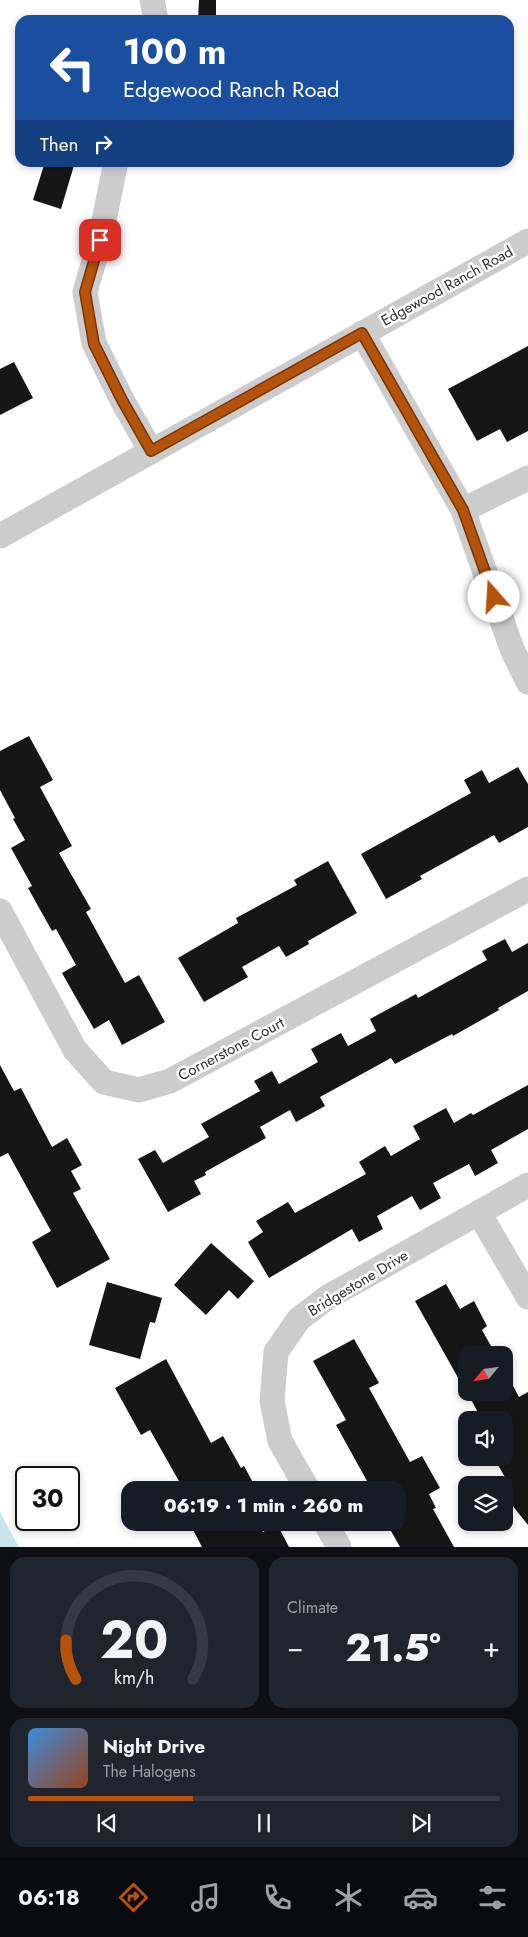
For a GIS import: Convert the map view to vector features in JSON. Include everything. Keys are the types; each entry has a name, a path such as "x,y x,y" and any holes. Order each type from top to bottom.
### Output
{"street":[{"path":"152,0 155,15"},
{"path":"115,167 100,240 85,292 94,344 122,400 151,451"},
{"name":"Edgewood Ranch Road","path":"0,536 528,241"},
{"path":"362,333 463,510 512,649 528,682"},
{"path":"463,510 528,478"},
{"name":"Cornerstone Court","path":"0,911 75,1050 104,1082 139,1090 170,1081 528,889"},
{"name":"Bridgestone Drive","path":"303,1481 280,1441 272,1401 276,1352 299,1319 328,1297 528,1185"},
{"path":"479,1213 528,1297"},
{"path":"330,1531 339,1547"}],"water":[{"path":"0,1512 19,1547 0,1547"}],"building":[{"path":"199,0 216,0 216,15 198,15"},
{"path":"43,167 74,167 61,209 33,200"},
{"path":"528,346 528,431 507,442 500,429 477,441 448,389"},
{"path":"14,362 33,398 0,415 0,369"},
{"path":"29,736 53,780 40,787 72,846 59,853 91,909 86,912 125,983 139,975 165,1022 122,1045 109,1020 94,1029 62,973 76,965 56,929 52,931 28,888 32,886 11,848 25,840 0,790 0,751"},
{"path":"518,767 528,784 528,827 499,843 494,835 420,876 422,879 386,899 361,854 471,793 464,780 482,770 489,783"},
{"path":"328,861 357,913 308,941 309,944 286,957 279,946 242,967 248,977 204,1002 178,958 238,923 236,918 297,885 294,880"},
{"path":"505,939 512,952 528,943 528,991 453,1036 452,1034 395,1064 391,1058 320,1097 325,1106 296,1122 290,1110 260,1127 266,1138 205,1172 206,1175 194,1181 201,1194 168,1212 138,1159 155,1150 163,1163 209,1137 201,1124 260,1091 254,1081 272,1071 279,1084 318,1062 311,1049 341,1033 348,1046 376,1031 370,1019 416,994 418,998 487,960 482,951"},
{"path":"0,1065 14,1091 21,1088 52,1147 67,1138 82,1165 71,1171 81,1189 73,1193 110,1259 57,1288 32,1242 51,1231 8,1153 0,1157"},
{"path":"528,1085 528,1129 491,1150 498,1163 475,1176 469,1164 433,1183 441,1198 420,1210 412,1196 377,1216 383,1229 359,1242 352,1229 269,1278 248,1242 263,1232 256,1221 288,1202 295,1213 366,1174 359,1162 385,1146 391,1156 420,1139 413,1126 446,1108 454,1123 471,1113 473,1115"},
{"path":"211,1243 254,1281 238,1299 229,1290 206,1315 174,1285"},
{"path":"107,1282 162,1298 155,1323 150,1322 140,1359 89,1345"},
{"path":"446,1284 460,1309 474,1301 487,1326 482,1330 491,1346 458,1346 458,1378 415,1301"},
{"path":"354,1339 379,1383 369,1388 410,1462 422,1456 440,1488 429,1494 436,1508 433,1509 454,1547 400,1547 391,1531 406,1531 406,1481 367,1481 336,1425 346,1420 313,1361"},
{"path":"166,1359 211,1443 223,1436 241,1468 244,1466 252,1481 179,1481 150,1430 141,1435 115,1388"},
{"path":"513,1386 519,1397 528,1392 528,1525 513,1506 513,1476 504,1476 499,1466 513,1466 513,1411 477,1411 472,1401 513,1401"},
{"path":"194,1531 281,1531 289,1547 202,1547"}],"route":[{"path":"100,240 85,292 94,344 122,400 151,451 362,333 463,510 494,597"}]}
